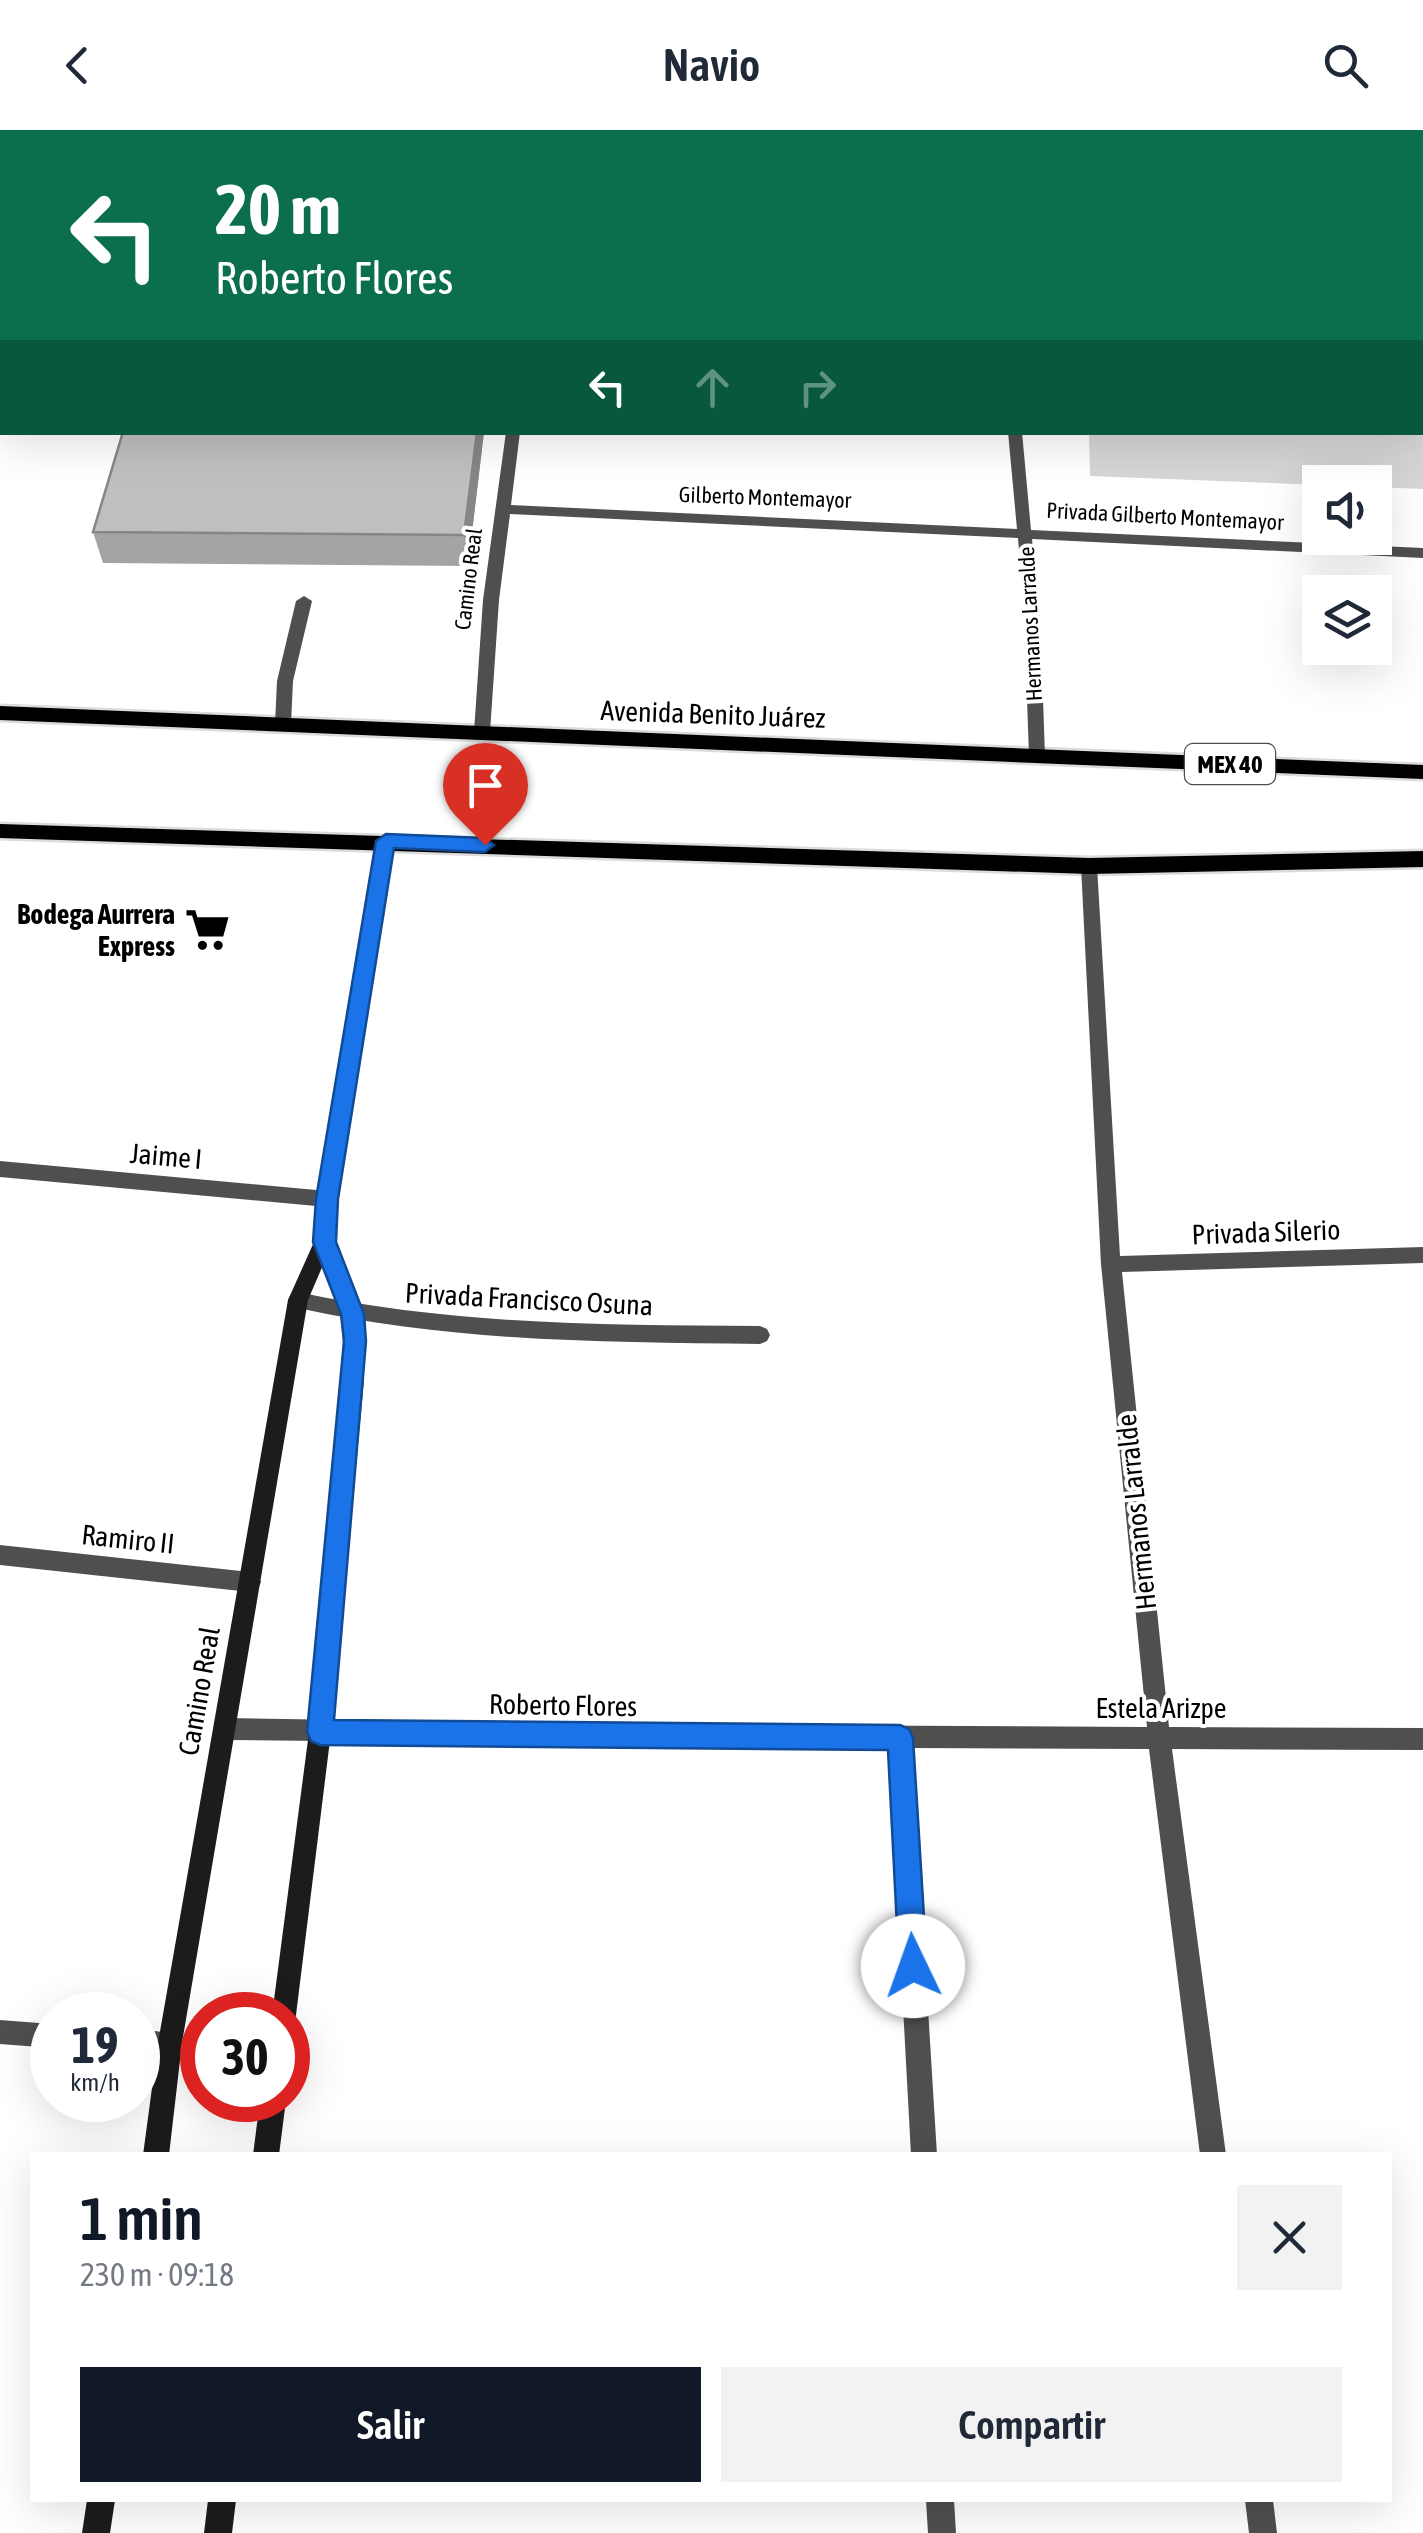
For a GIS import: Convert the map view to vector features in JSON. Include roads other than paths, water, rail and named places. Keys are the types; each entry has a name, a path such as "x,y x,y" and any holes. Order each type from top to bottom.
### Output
{"main road":[{"name":"Avenida Benito Juárez","path":"0,713 1423,772"},
{"path":"0,831 1089,866 1423,859"}],"street":[{"name":"Camino Real","path":"482,732 491,600 513,435"},
{"name":"Hermanos Larralde","path":"1015,435 1037,756"},
{"name":"Gilberto Montemayor","path":"505,509 1024,531"},
{"name":"Privada Gilberto Montemayor","path":"1024,531 1423,553"},
{"path":"283,724 285,680 304,601"},
{"name":"Camino Real","path":"156,2152 170,2044 298,1300 324,1242 327,1199 386,841"},
{"name":"Hermanos Larralde","path":"1089,866 1111,1264 1158,1737 1213,2152"},
{"name":"Jaime I","path":"0,1169 327,1199"},
{"name":"Camino Real","path":"287,1992 320,1732 354,1380 352,1314 324,1242"},
{"name":"Privada Silerio","path":"1111,1264 1423,1256"},
{"name":"Privada Francisco Osuna","path":"298,1300 352,1314 592,1333 760,1336"},
{"name":"Ramiro II","path":"0,1555 250,1582"},
{"name":"Roberto Flores","path":"226,1728 900,1738"},
{"path":"900,1738 924,2152"},
{"name":"Estela Arizpe","path":"900,1738 1423,1739"},
{"path":"0,2032 30,2034"},
{"path":"160,2043 170,2044"},
{"path":"266,2152 270,2122"},
{"path":"96,2533 101,2502"},
{"path":"218,2533 222,2502"},
{"path":"940,2502 942,2533"},
{"path":"1258,2502 1263,2533"}],"place":[{"name":"Bodega Aurrera Express","path":"208,930"}]}
